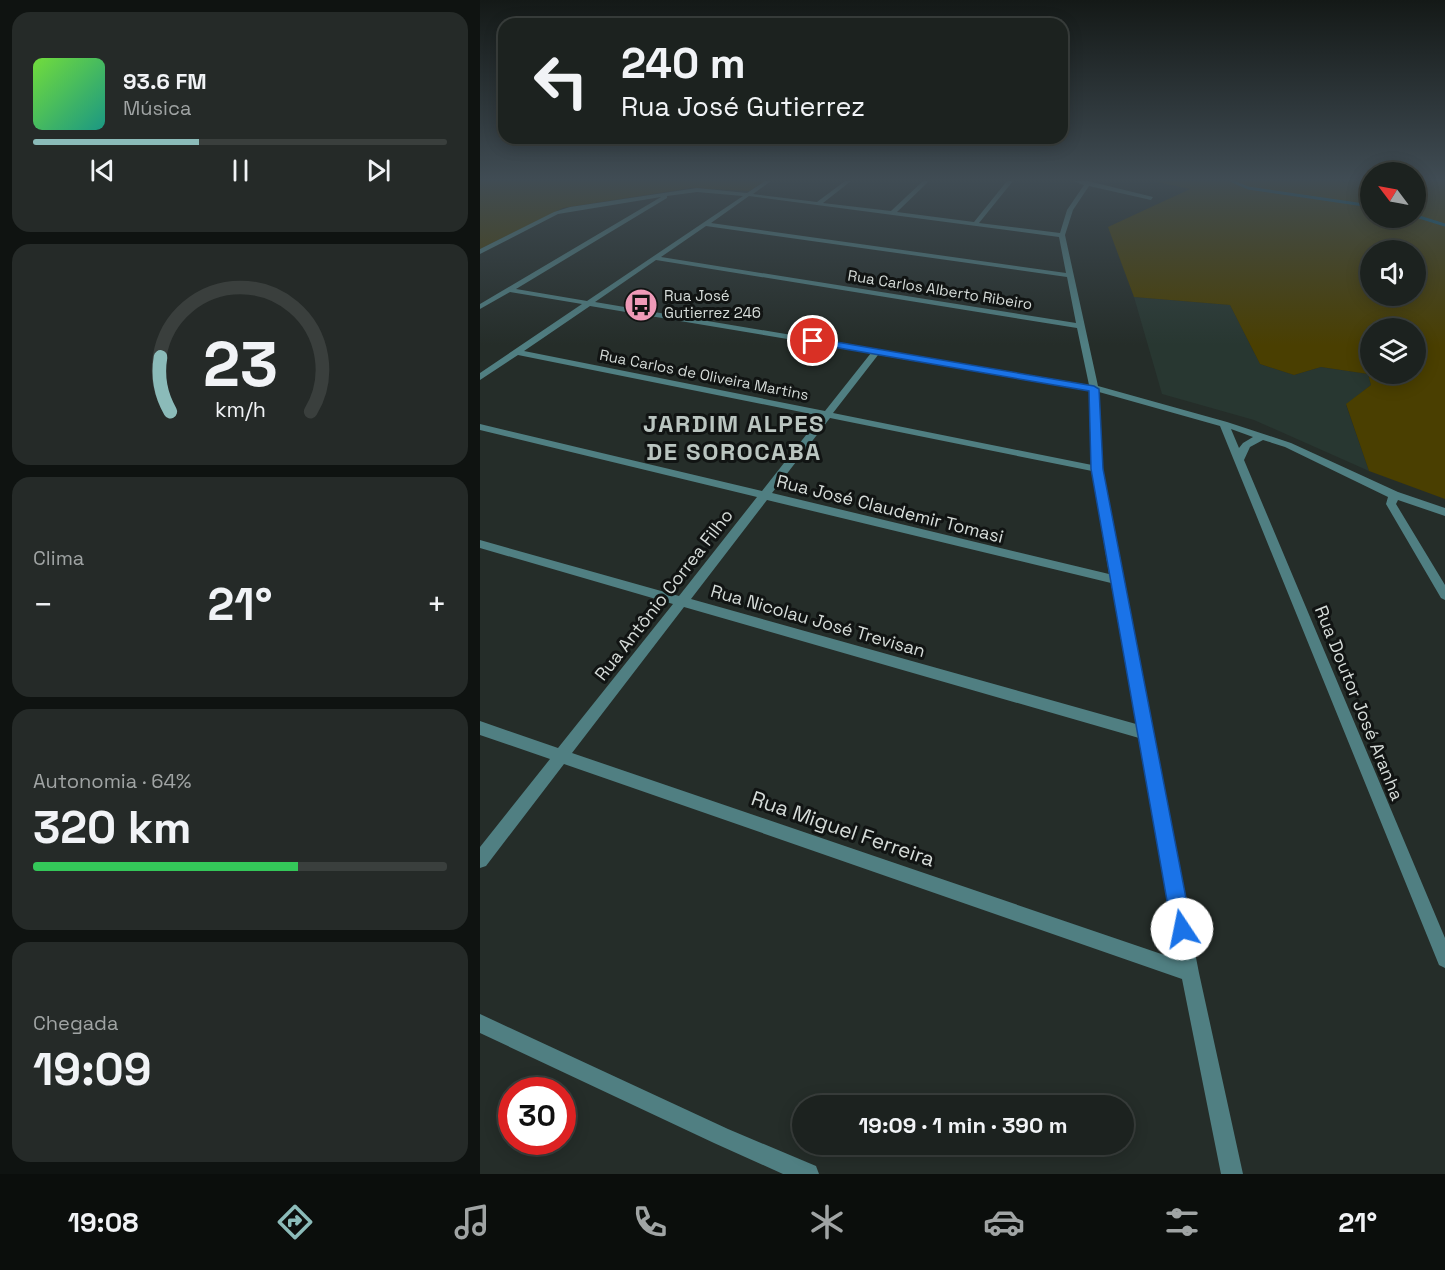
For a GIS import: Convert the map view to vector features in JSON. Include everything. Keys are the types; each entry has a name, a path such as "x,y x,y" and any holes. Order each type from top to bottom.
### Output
{"street":[{"path":"480,252 512,236"},
{"path":"480,307 600,236"},
{"path":"480,377 688,236"},
{"path":"791,236 1069,274"},
{"path":"1062,236 1094,389 1097,469 1116,580 1190,973 1232,1174"},
{"name":"Rua Carlos Alberto Ribeiro","path":"655,258 1080,326"},
{"path":"509,290 1110,391 1224,423 1288,445 1394,495 1445,512"},
{"name":"Rua Carlos de Oliveira Martins","path":"517,352 1097,469"},
{"name":"Rua Antônio Correa Filho","path":"480,860 876,352"},
{"name":"Rua Doutor José Aranha","path":"1224,423 1445,959"},
{"name":"Rua José Claudemir Tomasi","path":"480,427 1116,580"},
{"path":"1239,460 1243,447 1251,440 1263,436"},
{"path":"1394,495 1391,504 1445,595"},
{"name":"Rua Nicolau José Trevisan","path":"480,544 1145,733"},
{"name":"Rua Miguel Ferreira","path":"480,728 1190,973"},
{"path":"480,1023 721,1136 808,1174"}],"shaded area":[{"path":"480,236 507,236 480,249"},
{"path":"1111,236 1445,236 1445,499 1369,471 1346,404 1371,384 1426,384 1426,318 1360,318 1360,373 1321,367 1294,375 1260,364 1230,305 1134,297"},
{"path":"1134,297 1230,305 1260,364 1294,375 1321,367 1360,373 1360,384 1371,384 1346,405 1369,471 1254,420 1162,394"}],"place":[{"name":"Rua José Gutierrez 246","path":"641,305"}],"district":[{"name":"JARDIM ALPES DE SOROCABA","path":"734,438"}],"route":[{"path":"813,341 1094,389 1097,469 1182,929"}]}
